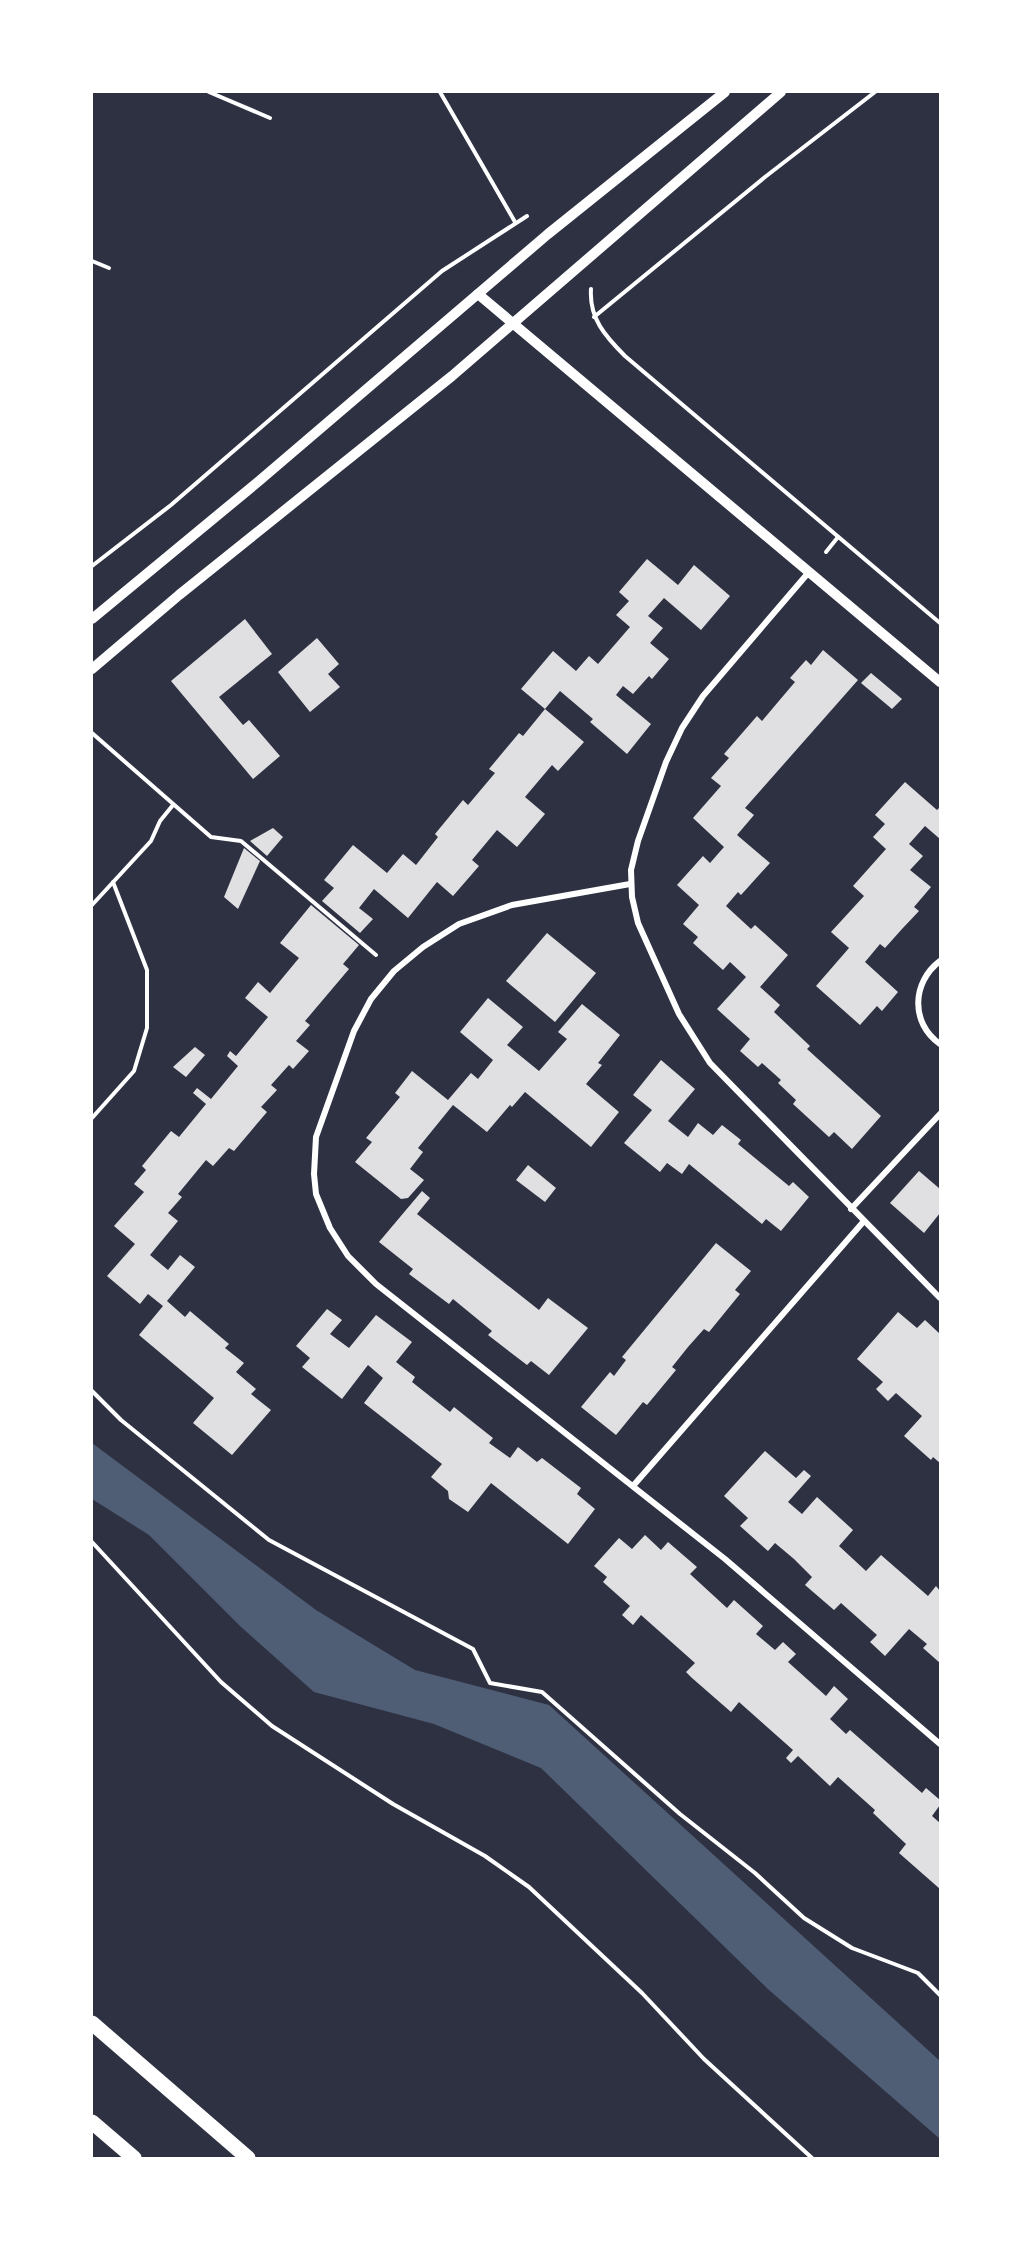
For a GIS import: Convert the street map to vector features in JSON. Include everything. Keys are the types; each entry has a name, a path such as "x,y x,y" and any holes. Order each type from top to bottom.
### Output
{"main road":[{"path":"92,2023 248,2158"},
{"path":"92,2122 134,2158"}],"street":[{"path":"92,619 259,482 478,294 725,92"},
{"path":"92,669 179,595 452,376 781,92"},
{"path":"478,294 940,682"},
{"path":"810,571 703,696 682,728 666,762 638,841 630,884 638,923 679,1014 697,1046 721,1075 940,1298"},
{"path":"630,884 537,900 476,917 440,936 394,971 371,999 354,1031 316,1137 314,1174 321,1211 348,1256 376,1284 725,1559 940,1744"},
{"path":"940,961 927,973 918,1000 925,1028 940,1044"},
{"path":"851,1209 940,1114"},
{"path":"633,1485 864,1221"},
{"path":"92,2122 128,2158"}],"path":[{"path":"209,92 270,118"},
{"path":"440,92 515,222"},
{"path":"594,317 765,177 875,92"},
{"path":"92,566 171,505 434,277 515,222 531,214"},
{"path":"92,261 109,268"},
{"path":"577,268 591,289 590,303 594,317 607,337 625,356 940,623"},
{"path":"92,733 211,837 241,841 394,971"},
{"path":"92,905 151,841 160,820 173,805"},
{"path":"92,1118 134,1071 147,1028 147,970 113,882"},
{"path":"92,1391 121,1420 269,1540 473,1649 490,1683 542,1692 680,1814 755,1873 804,1918 852,1948 918,1973 940,1995"},
{"path":"92,1542 183,1642 238,1697 272,1726 327,1762 393,1804 485,1856 529,1887 642,1993 704,2059 812,2158"}],"water":[{"path":"92,1443 316,1610 415,1670 549,1705 940,2061 940,2139 769,1990 541,1768 434,1724 314,1692 240,1626 149,1535 92,1499"}],"building":[{"path":"647,559 678,585 694,565 730,596 701,630 664,598 648,616 663,628 650,643 669,659 652,679 649,676 633,694 623,686 616,695 651,724 627,754 590,722 593,719 560,691 545,709 521,689 553,651 576,671 589,656 598,664 630,627 616,615 629,601 619,592"},
{"path":"245,619 272,654 219,697 243,725 249,720 280,756 253,779 171,681"},
{"path":"317,638 339,664 328,674 340,687 310,712 278,672"},
{"path":"823,650 858,680 745,808 754,815 737,835 770,863 741,895 738,892 726,906 751,929 755,925 788,955 760,987 780,1005 774,1012 810,1046 807,1049 881,1116 852,1149 834,1132 829,1137 793,1104 796,1100 778,1083 781,1080 762,1063 758,1067 740,1051 750,1039 717,1009 746,977 730,962 723,970 693,943 698,937 683,924 699,905 677,885 703,856 710,863 724,847 693,818 721,786 711,778 729,758 724,754 757,716 762,721 795,682 790,678 806,660 811,665"},
{"path":"871,673 902,699 892,709 861,683"},
{"path":"545,709 584,742 558,771 552,765 525,797 545,814 517,847 497,830 472,860 479,866 453,896 437,882 408,918 374,889 359,908 373,919 360,933 322,901 334,888 324,880 353,845 387,873 403,854 416,865 438,837 435,834 463,800 468,805 495,773 489,769 519,733 523,736"},
{"path":"905,782 937,810 940,807 940,839 925,826 909,844 923,856 910,870 931,887 914,907 919,911 885,948 880,944 865,962 898,992 882,1011 877,1006 860,1025 816,986 849,948 831,932 864,896 853,886 886,849 873,837 885,824 875,815"},
{"path":"273,828 283,837 267,856 250,841"},
{"path":"244,848 260,861 238,909 224,897"},
{"path":"311,905 359,945 343,964 349,969 305,1021 310,1025 296,1041 309,1051 293,1069 289,1065 271,1085 277,1090 261,1107 267,1112 234,1151 229,1148 213,1166 206,1160 178,1194 182,1197 168,1213 178,1221 150,1255 168,1270 180,1255 195,1267 167,1301 185,1317 190,1311 229,1344 225,1348 244,1363 236,1372 256,1389 251,1394 271,1410 232,1455 193,1423 214,1398 139,1335 163,1306 148,1294 140,1304 107,1276 135,1244 114,1226 144,1192 134,1184 146,1170 142,1166 171,1131 179,1137 206,1104 193,1093 197,1088 211,1099 238,1066 227,1056 230,1051 236,1056 268,1017 245,998 258,982 270,993 299,958 280,943"},
{"path":"547,933 596,973 555,1022 506,981"},
{"path":"488,998 523,1027 507,1045 539,1071 567,1039 558,1032 582,1004 620,1035 598,1063 602,1065 586,1084 619,1112 591,1147 525,1092 512,1107 510,1105 487,1132 453,1105 418,1148 423,1152 410,1169 424,1180 408,1198 401,1199 355,1162 372,1142 366,1138 400,1097 395,1093 412,1071 448,1100 471,1073 478,1079 493,1060 460,1032"},
{"path":"195,1047 205,1055 186,1077 173,1067"},
{"path":"661,1060 695,1089 668,1121 688,1137 698,1123 713,1135 722,1125 741,1140 738,1144 789,1186 793,1182 809,1197 781,1231 766,1219 762,1224 689,1164 682,1174 667,1163 660,1172 624,1143 652,1110 633,1095"},
{"path":"528,1165 556,1188 545,1202 516,1180"},
{"path":"919,1171 940,1189 940,1213 924,1233 890,1203"},
{"path":"422,1191 430,1198 417,1214 539,1310 548,1298 588,1328 549,1375 531,1361 527,1365 488,1335 492,1331 453,1299 449,1304 409,1274 413,1269 379,1242"},
{"path":"716,1243 751,1271 735,1290 740,1294 709,1332 704,1329 688,1347 672,1367 676,1370 647,1405 643,1402 616,1435 581,1407 610,1372 614,1376 626,1360 622,1357"},
{"path":"327,1309 342,1320 330,1334 349,1348 376,1315 412,1342 396,1362 415,1377 412,1382 450,1412 454,1407 493,1438 489,1443 510,1458 518,1447 537,1462 542,1458 581,1488 577,1494 595,1509 568,1544 491,1483 468,1512 449,1499 448,1491 431,1477 442,1464 364,1403 383,1378 368,1365 342,1399 302,1367 310,1358 296,1346"},
{"path":"898,1312 917,1328 925,1320 940,1334 940,1463 933,1457 931,1460 904,1436 922,1416 896,1393 888,1401 876,1389 883,1382 857,1359"},
{"path":"765,1451 796,1478 804,1470 811,1476 788,1502 802,1514 817,1497 853,1530 839,1546 866,1571 881,1555 928,1596 936,1586 940,1591 940,1663 923,1648 927,1644 909,1629 885,1656 870,1642 877,1635 841,1603 834,1610 805,1585 812,1577 794,1559 775,1543 768,1551 740,1526 748,1518 724,1496"},
{"path":"645,1535 661,1550 668,1542 697,1567 690,1574 727,1608 734,1600 763,1626 756,1634 775,1650 783,1642 796,1654 788,1662 826,1696 834,1686 848,1699 830,1719 846,1734 850,1730 922,1793 926,1788 940,1800 940,1805 932,1816 940,1823 940,1889 899,1853 906,1844 873,1813 875,1810 838,1777 830,1786 798,1756 791,1763 786,1758 793,1750 739,1702 731,1712 692,1678 686,1672 695,1663 641,1615 633,1625 622,1615 630,1606 603,1582 607,1577 594,1566 619,1538 632,1549"}]}
